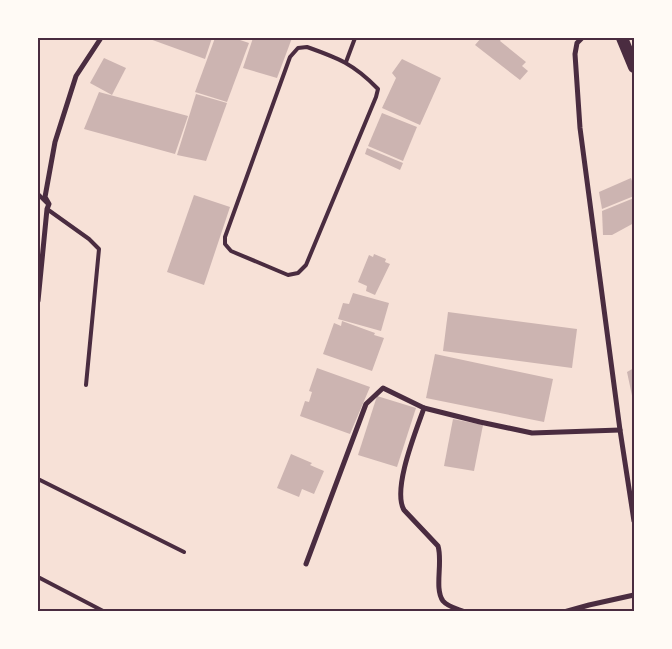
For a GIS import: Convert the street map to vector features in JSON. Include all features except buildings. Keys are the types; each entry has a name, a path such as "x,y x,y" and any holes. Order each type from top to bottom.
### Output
{"highway":[{"path":"622,38 634,67"}],"street":[{"path":"38,301 48,206 45,197 55,142 76,76 101,38"},
{"path":"582,38 577,43 575,54 580,128 634,521"},
{"path":"306,564 366,404 383,388 424,408 532,433 620,430"},
{"path":"424,408 405,466 399,497 400,504 438,546 441,554 439,587 440,595 444,602 465,612"},
{"path":"564,612 589,604 634,596"}],"lane":[{"path":"346,62 355,38"},
{"path":"307,47 346,62 368,78 378,89 306,265 298,273 288,274 231,251 225,244 225,237 290,57 298,48 307,47"},
{"path":"38,194 48,206 99,249 86,385"},
{"path":"38,478 184,552"},
{"path":"38,577 105,612"}]}
